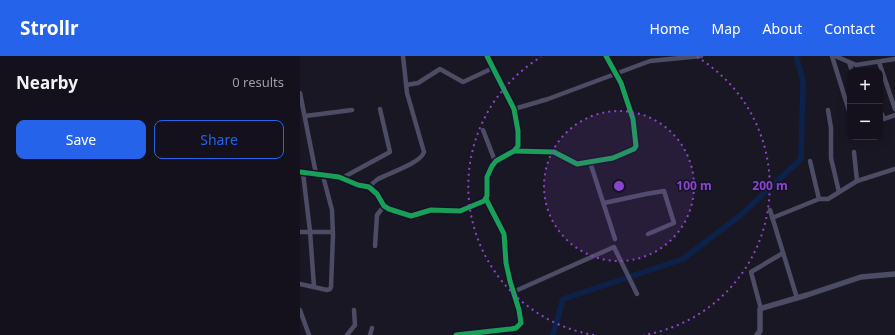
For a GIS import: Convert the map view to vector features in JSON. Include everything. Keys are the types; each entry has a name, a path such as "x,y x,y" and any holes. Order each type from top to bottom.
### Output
{"street":[{"path":"369,187 378,179 416,160 423,155 424,152 406,85 403,56"},
{"path":"456,335 505,330 519,326 521,319 506,263 504,234 486,199 487,177 492,166 496,161 514,151 518,146 518,131 514,109 487,56"},
{"path":"514,151 554,152 576,164 615,157 634,149 636,146 633,119 621,83 606,56"},
{"path":"514,109 548,99 643,63 659,59 692,58 701,56"},
{"path":"832,56 847,104"},
{"path":"835,56 858,65 895,59"},
{"path":"849,62 851,68"},
{"path":"879,62 895,109"},
{"path":"406,85 418,83 440,69 463,82 493,68"},
{"path":"300,93 316,174"},
{"path":"342,178 390,152 380,109"},
{"path":"304,116 352,110"},
{"path":"828,110 831,128 831,158 839,192"},
{"path":"883,117 884,119 895,115"},
{"path":"483,130 496,161"},
{"path":"854,152 857,181"},
{"path":"590,162 615,239"},
{"path":"810,162 818,199"},
{"path":"772,218 818,199 829,198 857,181 895,169"},
{"path":"314,287 310,232 302,173 342,178 358,185 369,187 377,194 384,206 412,216 431,210 465,210 486,199"},
{"path":"300,284 326,290 330,289 333,232 332,210 323,176"},
{"path":"604,203 664,191 674,223 648,234"},
{"path":"375,246 377,215 384,206"},
{"path":"770,210 797,298"},
{"path":"300,232 333,232"},
{"path":"513,292 614,246 637,294"},
{"path":"757,335 760,331 761,309 751,272 783,253"},
{"path":"761,309 862,277 895,274"},
{"path":"300,310 309,335"},
{"path":"348,335 355,325 354,310"},
{"path":"370,335 372,328"}],"waterway":[{"path":"553,335 563,299 683,259 742,214 801,159 803,80 796,56"}],"cycle path":[{"path":"300,172 339,177 358,185 369,187 377,194 384,206 411,216 431,210 460,211 484,201 487,196 487,177 492,166 496,161 514,151 518,146 518,131 514,109 487,56"},
{"path":"514,151 554,152 577,164 613,158 634,149 636,146 633,119 621,83 606,56"},
{"path":"456,335 511,329 516,328 521,323 519,310 506,263 504,234 486,199"}]}
